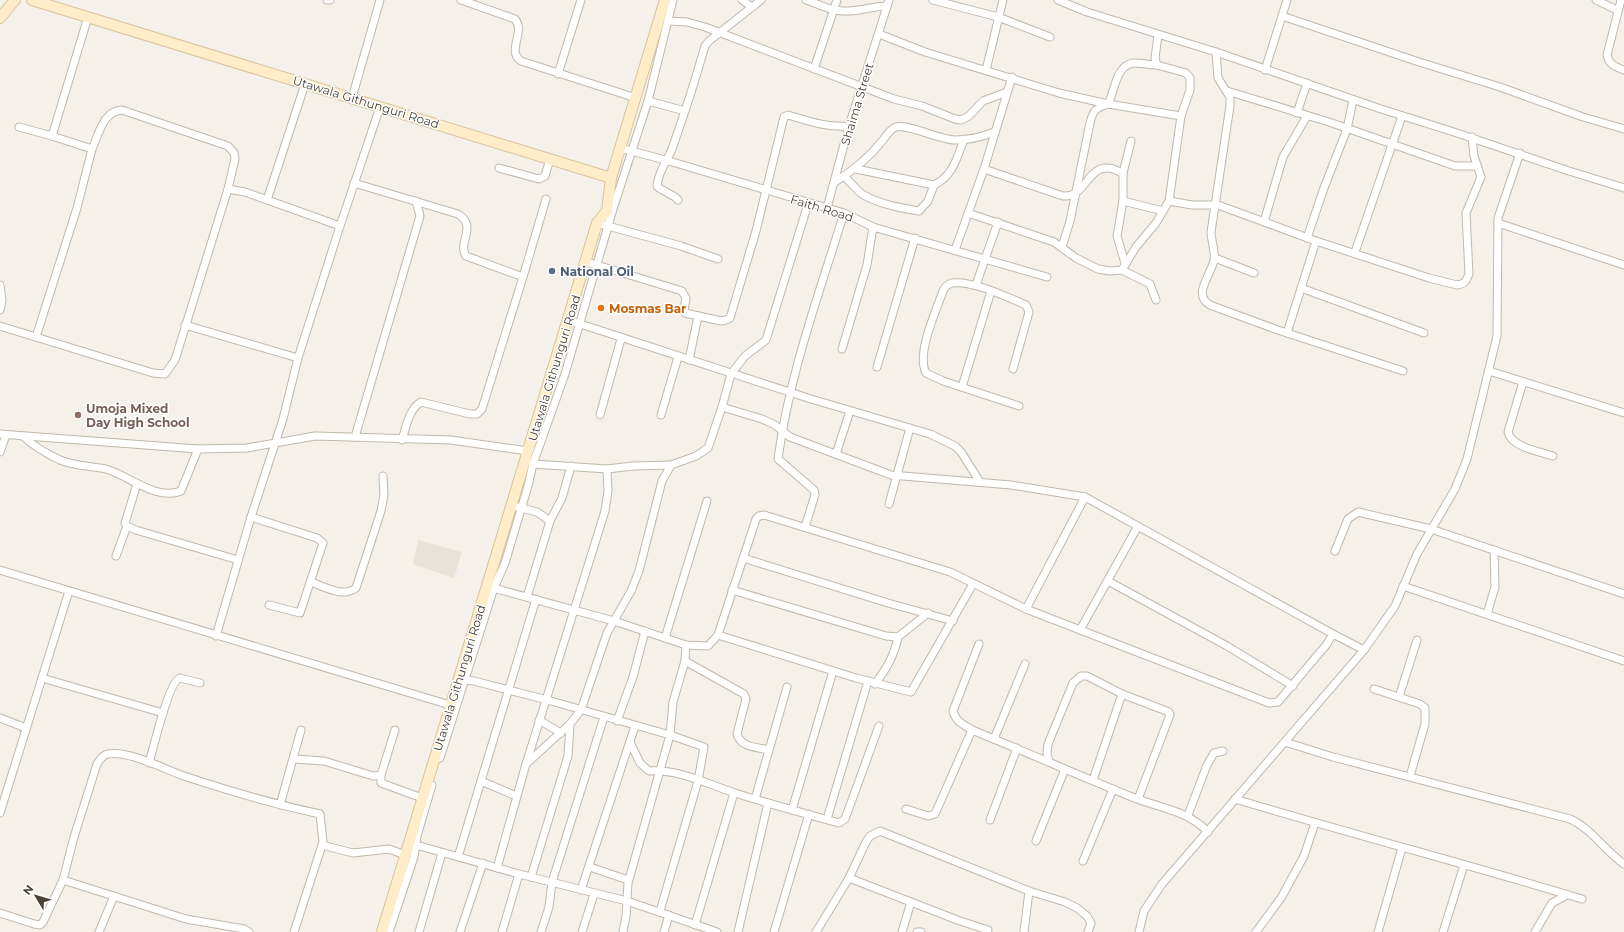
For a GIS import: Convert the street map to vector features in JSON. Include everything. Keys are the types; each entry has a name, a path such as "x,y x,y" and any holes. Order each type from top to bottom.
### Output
{"street":[{"path":"0,18 15,0"},
{"name":"Utawala Githunguri Road","path":"32,0 611,178 607,211 597,223 587,262 528,450 526,474 516,507 462,680 450,705 422,798 413,843 405,855 382,932"},
{"path":"352,98 380,0"},
{"path":"460,0 513,17 519,24 514,52 516,57 521,61 636,98"},
{"path":"558,74 581,0"},
{"path":"611,178 665,0"},
{"path":"526,474 533,464 565,374 608,226 648,101 673,0"},
{"path":"742,0 752,7"},
{"path":"678,200 657,186 666,160 672,150 706,46 719,33 761,0"},
{"path":"806,0 835,11 845,12 888,3"},
{"path":"814,69 835,11 837,0"},
{"path":"932,0 998,17 1050,37"},
{"path":"986,70 1003,0"},
{"path":"1058,0 1087,12 1216,52 1354,100 1472,137 1569,171 1624,188"},
{"path":"1265,70 1287,0"},
{"path":"1596,0 1618,10"},
{"path":"1621,0 1607,56 1608,60 1613,66 1624,70"},
{"name":"Shaima Street","path":"827,208 850,126 888,3"},
{"path":"1282,16 1419,62 1500,87 1583,117 1624,128"},
{"path":"52,136 88,17"},
{"path":"668,21 688,22 705,27 894,99 922,106 962,120 969,116 982,100 1007,92"},
{"path":"879,34 925,52 1012,77 1059,93 1108,104 1181,116"},
{"path":"1157,65 1155,58 1158,35"},
{"path":"1216,52 1218,78 1230,97 1230,106 1211,237 1215,258 1204,285 1203,300 1210,305 1287,333 1403,371"},
{"path":"968,214 998,222 1054,242 1076,258 1098,268 1110,271 1123,267 1169,201 1181,116 1190,90 1189,76 1186,73 1157,65 1134,63 1129,65 1116,80 1108,104 1096,109 1091,116 1070,221 1062,247"},
{"path":"955,250 984,169 994,132 1012,77"},
{"path":"1297,113 1307,83"},
{"path":"267,200 305,84"},
{"path":"1227,91 1347,128 1455,166 1477,166"},
{"path":"1307,238 1347,128 1354,100"},
{"path":"648,101 684,111"},
{"path":"216,636 251,517 276,443 298,358 380,107"},
{"path":"0,326 153,373 165,374 175,360 228,189 235,159 234,153 228,146 122,110 109,114 105,118 92,149 77,208 36,337"},
{"path":"587,262 682,291 686,298 684,311 688,315 721,321 730,318 756,231 784,117 788,115 810,122 833,126 850,126"},
{"path":"1264,222 1283,157 1308,116"},
{"path":"1354,252 1402,116"},
{"path":"19,126 92,149"},
{"path":"835,182 856,169 870,156 890,131 896,127 906,127 932,136 954,140 978,138 994,132"},
{"path":"1169,201 1192,205 1215,205 1307,238 1354,252 1429,278 1457,285 1464,284 1469,274 1466,214 1481,177 1477,166 1472,137"},
{"path":"856,169 934,185 943,181 952,172 964,139"},
{"path":"1131,141 1123,173 1123,201 1117,240 1123,267 1150,284 1156,300"},
{"name":"Faith Road","path":"620,148 666,160 808,204 844,213 873,227 1047,277"},
{"path":"1139,932 1144,911 1151,898 1162,884 1364,650 1395,606 1403,586 1431,529 1455,489 1467,459 1497,336 1498,223 1513,169 1520,153"},
{"path":"499,168 539,179 545,176 550,158"},
{"path":"984,169 1063,196 1074,195 1091,176 1101,169 1107,168 1123,173"},
{"path":"844,176 863,194 869,197 886,203 919,210 928,201 934,185"},
{"path":"354,183 464,217 467,223 464,250 466,256 523,276"},
{"path":"228,189 267,200 340,226"},
{"path":"402,440 411,412 416,405 421,402 470,414 477,414 482,409 546,199"},
{"path":"355,437 420,216 416,201"},
{"path":"1123,201 1163,211"},
{"path":"533,464 607,468 671,465 704,452 708,448 722,407 731,374 745,356 766,340 808,204"},
{"path":"805,527 815,495 814,490 778,459 782,430 791,392 844,213"},
{"path":"976,285 998,222"},
{"path":"597,223 681,246 718,259"},
{"path":"1498,223 1624,265"},
{"path":"842,349 866,265 873,227"},
{"path":"878,367 915,238"},
{"path":"1287,333 1316,241"},
{"path":"1215,258 1254,273"},
{"path":"1013,369 1029,312 1026,305 976,285 952,283 946,286 942,290 922,360 926,373 1019,406"},
{"path":"0,285 2,301 0,310"},
{"path":"1301,288 1424,332"},
{"path":"962,387 991,291"},
{"path":"689,360 698,316"},
{"path":"568,320 621,339 731,374 930,434 955,446 961,452 980,482"},
{"path":"185,325 298,358"},
{"path":"600,415 621,339"},
{"path":"661,415 678,357"},
{"path":"1489,371 1624,413"},
{"path":"1523,382 1508,432 1509,436 1520,445 1553,456"},
{"path":"722,407 762,419 790,436 877,471 896,476 980,482 1085,497 1364,650"},
{"path":"836,454 850,410"},
{"path":"889,504 910,428"},
{"path":"0,452 3,435 198,449 247,448 315,436 402,440 451,440 528,450"},
{"path":"24,437 41,450 63,461 107,470 137,484 172,494 181,491 198,449"},
{"path":"526,764 561,733 581,710 601,649 614,621 631,591 636,578 662,481 671,465"},
{"path":"527,597 550,521 562,498 571,466"},
{"path":"497,868 516,796 605,511 608,491 607,468"},
{"path":"311,582 343,593 350,593 356,588 382,510 384,495 383,476"},
{"path":"116,556 127,526 126,523 137,484"},
{"path":"1026,609 1085,497"},
{"path":"666,638 707,501"},
{"path":"516,507 537,512 550,521"},
{"path":"1335,551 1348,519 1358,512 1431,529 1624,594"},
{"path":"490,587 614,621 686,645 708,646 718,635 754,524 759,516 764,515 921,562 963,577 973,584 1026,609 1269,703 1278,702 1293,686 1333,634"},
{"path":"251,517 321,540 323,543 300,612 269,605"},
{"path":"127,526 238,560"},
{"path":"1080,630 1138,526"},
{"path":"1487,614 1495,587 1494,550"},
{"path":"743,558 888,603 953,621"},
{"path":"0,570 450,705"},
{"path":"1108,581 1207,635 1293,686"},
{"path":"718,635 875,684 911,692 973,584"},
{"path":"1403,586 1624,661"},
{"path":"732,590 886,636 898,637"},
{"path":"0,813 68,591"},
{"path":"458,857 536,600"},
{"path":"875,684 888,668 898,637 928,613"},
{"path":"617,721 633,677 645,631"},
{"path":"1399,697 1417,640"},
{"path":"979,644 953,711 959,722 972,730 1113,789 1138,799 1188,815 1208,832"},
{"path":"623,932 628,880 670,735 673,702 684,661 686,645"},
{"path":"684,661 744,694 746,699 737,734 738,737 744,744 769,750"},
{"path":"994,739 1025,664"},
{"path":"792,810 833,671"},
{"path":"1049,762 1047,752 1048,744 1073,682 1078,677 1087,676 1122,694 1167,710 1170,715 1138,799"},
{"path":"42,678 163,713"},
{"path":"149,763 163,713 176,679 180,678 200,683"},
{"path":"389,932 414,857 413,843 436,771 462,680 546,700 670,735 702,746 705,749 698,781 660,911"},
{"path":"826,819 868,681"},
{"path":"755,799 787,687"},
{"path":"1374,689 1420,704 1425,708 1425,724 1410,776"},
{"path":"1092,780 1122,694"},
{"path":"541,932 549,907 552,882 604,717"},
{"path":"0,718 26,728"},
{"path":"539,720 561,733"},
{"path":"531,877 568,756 570,724"},
{"path":"581,890 590,867 635,726"},
{"path":"630,742 640,763 649,771 660,770 679,774 734,793 839,823 845,819 879,726"},
{"path":"280,805 301,730"},
{"path":"395,730 381,775 381,783 422,798"},
{"path":"906,809 928,816 935,814 972,730"},
{"path":"1285,742 1570,819 1585,828 1611,856 1624,864"},
{"path":"990,820 1017,748"},
{"path":"1188,815 1207,765 1214,753 1223,751"},
{"path":"0,913 40,925 52,906 63,880 74,837 97,764 102,757 107,754 122,755 280,805 320,814 323,831 322,845 294,932"},
{"path":"294,759 324,761 373,776 381,775"},
{"path":"1036,841 1065,769"},
{"path":"481,781 516,796"},
{"path":"1084,861 1113,789"},
{"path":"695,925 734,793"},
{"path":"1235,799 1402,848 1484,869 1582,899"},
{"path":"738,932 768,803"},
{"path":"774,932 809,814"},
{"path":"1256,932 1281,898 1304,856 1315,823"},
{"path":"816,932 849,878 866,842 875,832 880,831 1029,891 1078,908 1087,916 1091,923 1088,932"},
{"path":"413,843 442,853 519,874 594,894 627,901 660,911 706,930 717,932"},
{"path":"322,845 354,853 389,850 405,855"},
{"path":"1378,932 1402,848"},
{"path":"419,932 442,853"},
{"path":"460,932 482,863"},
{"path":"1443,932 1464,865"},
{"path":"590,867 628,880"},
{"path":"502,932 519,874"},
{"path":"849,878 988,930"},
{"path":"63,880 186,919 246,931"},
{"path":"1024,932 1029,891"},
{"path":"582,932 594,894"},
{"path":"1534,932 1552,903 1567,894"},
{"path":"99,932 114,896"},
{"path":"902,932 911,902"},
{"path":"664,932 669,915"}],"shaded area":[{"path":"418,540 462,552 454,578 413,564"}],"place":[{"name":"National Oil","path":"552,271"},
{"name":"Mosmas Bar","path":"601,308"},
{"name":"Umoja Mixed Day High School","path":"78,415"}]}
